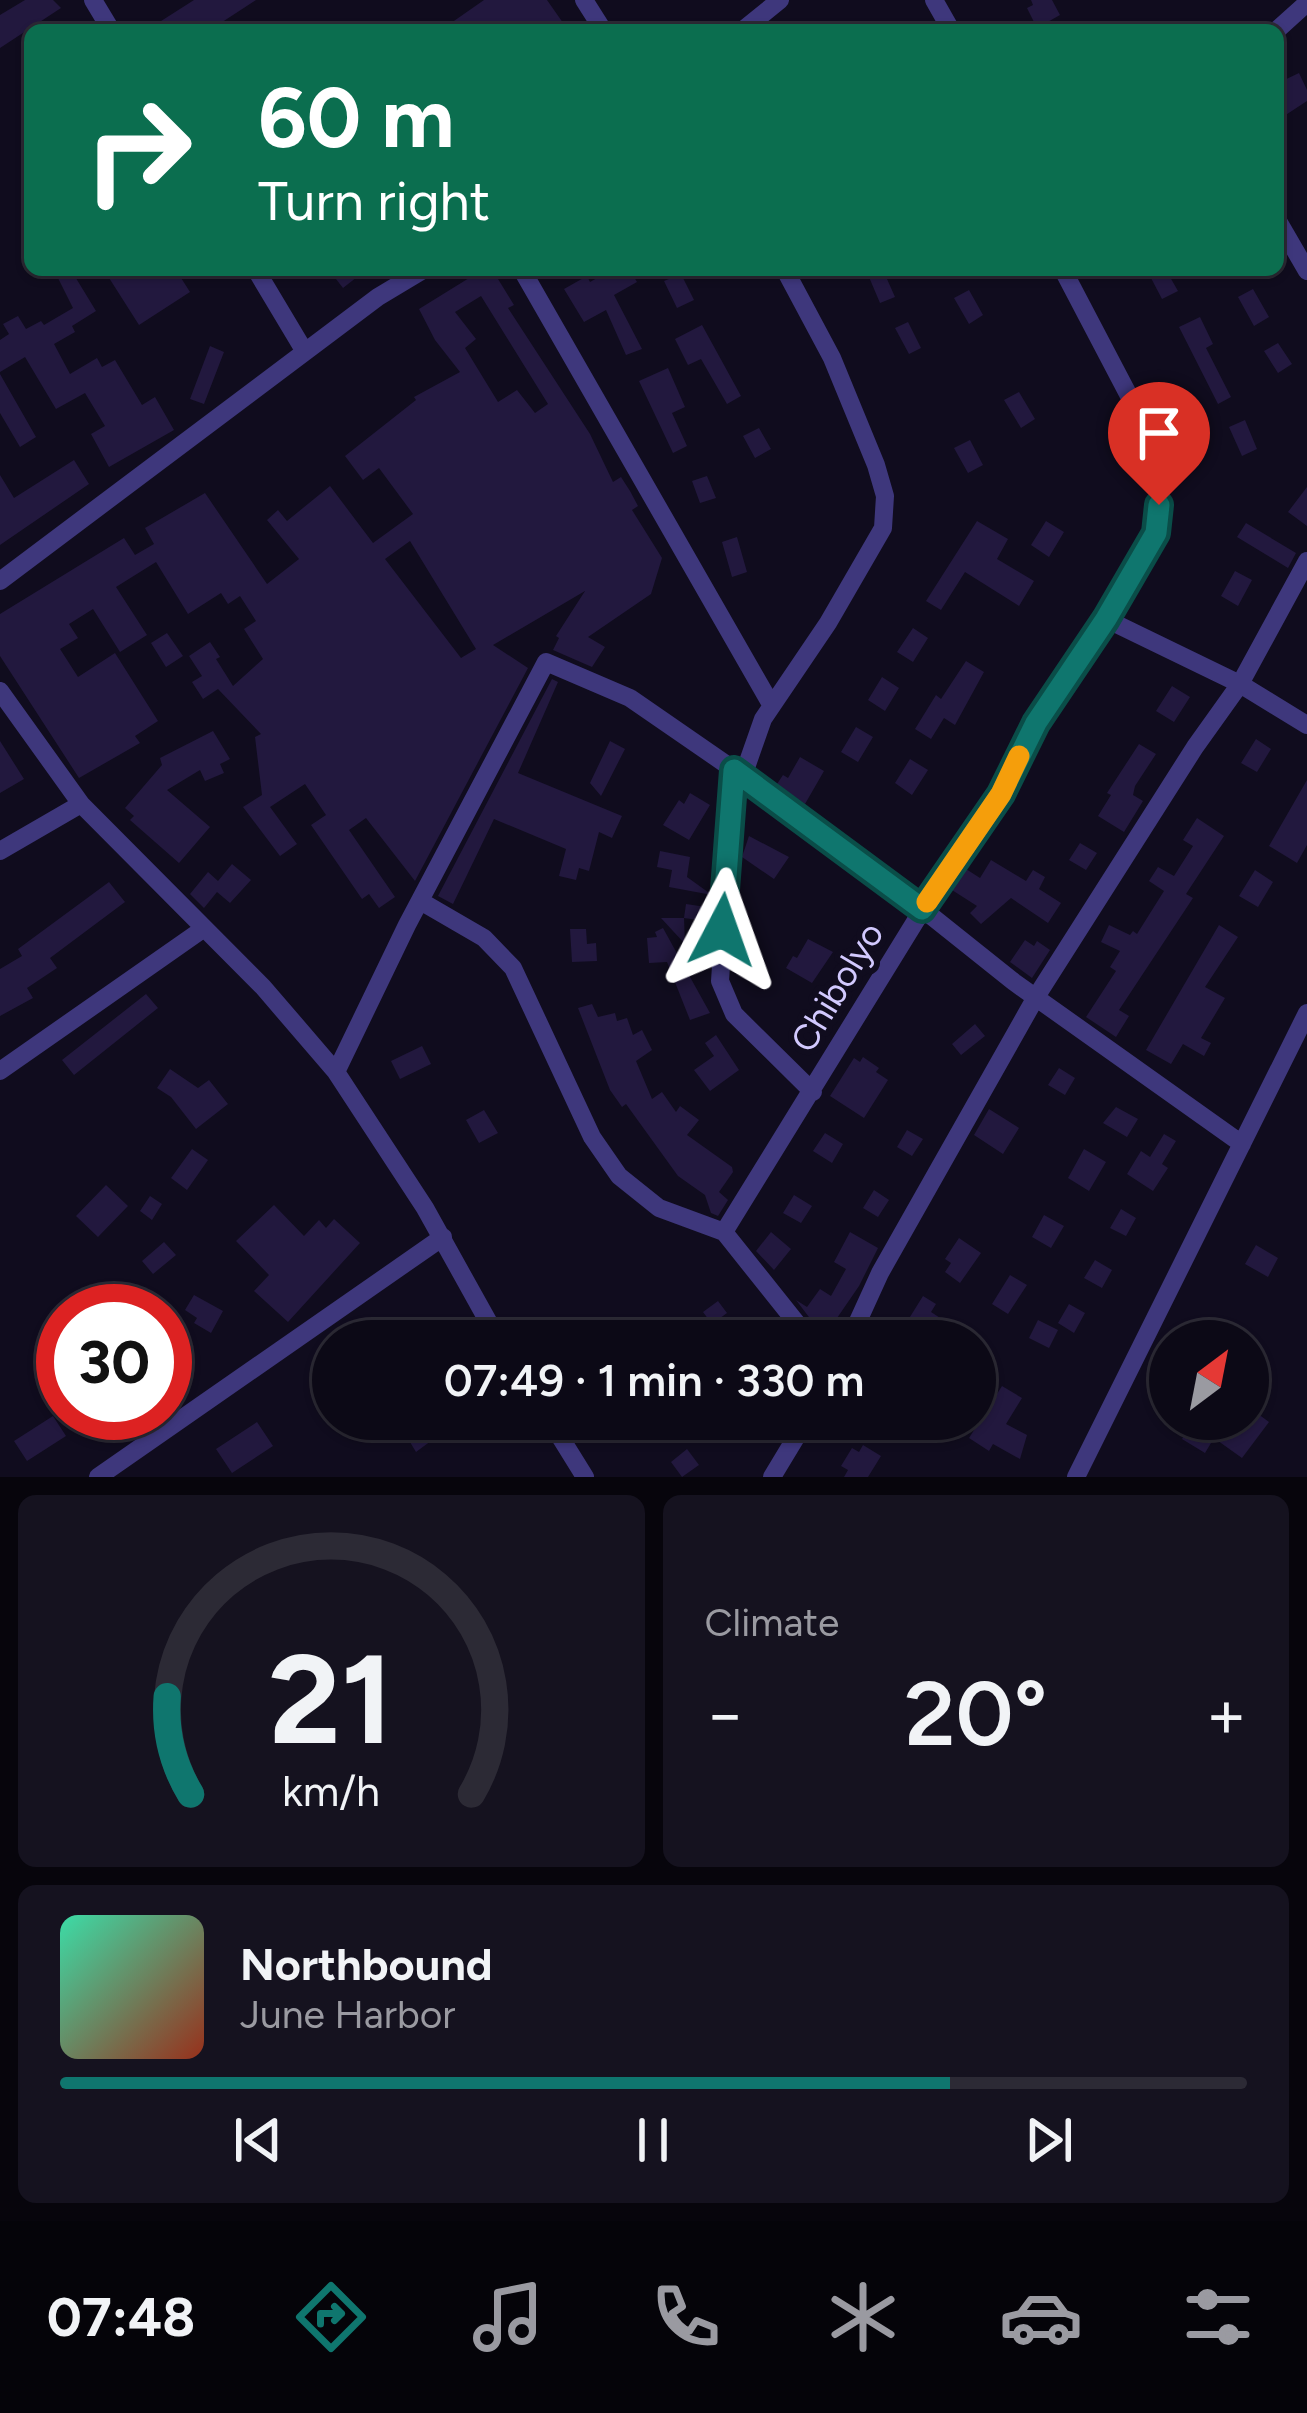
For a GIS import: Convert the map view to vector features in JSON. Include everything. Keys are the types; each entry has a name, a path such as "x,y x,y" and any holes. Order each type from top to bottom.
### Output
{"street":[{"path":"750,24 780,0"},
{"path":"1284,24 1307,3"},
{"path":"1284,231 1307,271"},
{"path":"260,276 305,352"},
{"path":"0,581 377,297 413,276"},
{"path":"525,276 772,706"},
{"path":"788,276 832,358 876,465 884,496 884,528 763,719 738,773 720,981 734,1014 813,1093"},
{"name":"Chibolyo","path":"724,1232 922,909 1001,794 1036,723 1106,619 1156,533 1156,463 1138,413 1066,276"},
{"path":"859,1320 880,1273 1036,997 1240,684 1307,561"},
{"path":"1106,619 1240,684 1307,724"},
{"path":"336,1072 546,662 630,698 1241,1144"},
{"path":"0,691 81,803 263,987 336,1072 488,1320"},
{"path":"0,851 81,803"},
{"path":"422,902 484,938 513,968 592,1137 620,1176 659,1208 724,1232 795,1320"},
{"path":"0,1071 203,928"},
{"path":"1076,1477 1307,1013"},
{"path":"98,1477 442,1238"},
{"path":"562,1440 585,1477"},
{"path":"772,1477 794,1440"}],"building":[{"path":"25,0 53,0 61,8 37,24 24,24 24,32 0,48 0,15"},
{"path":"194,0 256,0 219,24 156,24"},
{"path":"484,0 547,0 564,24 450,24"},
{"path":"1031,0 1052,0 1060,15 1035,24 1027,8 1033,5"},
{"path":"1299,73 1307,101 1284,116 1284,80"},
{"path":"57,276 75,276 96,311 54,344 70,374 97,358 102,367 115,360 142,405 155,397 174,430 109,467 91,434 105,426 85,393 56,409 25,357 0,372 0,340 9,334 3,324 18,316 26,329 41,321 44,325 73,308"},
{"path":"108,276 180,276 190,292 139,325"},
{"path":"334,276 358,276 343,288"},
{"path":"472,276 502,276 498,279 514,305 508,308 590,434 613,482 621,477 630,491 638,506 632,510 662,558 651,594 588,637 605,647 592,667 553,650 556,636 585,591 493,645 528,668 415,881 366,818 349,830 395,897 379,908 369,894 362,899 311,825 326,815 305,784 270,807 297,844 280,856 243,807 262,795 255,737 261,734 218,689 203,699 192,682 202,676 189,656 210,642 233,686 263,659 244,629 256,621 240,596 228,604 221,593 188,614 156,562 116,587 147,635 120,652 93,609 69,624 78,638 60,649 78,677 115,653 158,721 135,736 140,743 79,778 0,656 0,614 124,538 135,555 154,544 145,528 205,493 267,584 299,559 267,520 278,510 287,521 330,486 373,543 413,514 379,468 363,480 345,456 414,397 460,372 419,309","holes":["481,296 548,404 535,413 517,390 498,402 465,348 476,339 455,312","410,541 476,649 461,658 385,559"]},
{"path":"587,276 590,282 600,276 634,276 637,282 614,295 642,349 626,355 606,310 584,322 564,289"},
{"path":"682,276 694,300 677,308 664,281"},
{"path":"869,276 886,276 895,297 880,303"},
{"path":"1169,276 1178,291 1162,299 1151,278"},
{"path":"1253,289 1269,317 1254,326 1238,297"},
{"path":"969,290 983,315 969,324 954,298"},
{"path":"1200,317 1213,344 1206,348 1231,397 1218,404 1179,327"},
{"path":"908,322 921,348 909,354 895,328"},
{"path":"702,325 741,396 727,404 701,359 688,365 675,339"},
{"path":"1278,343 1292,364 1278,373 1264,351"},
{"path":"210,346 224,352 204,404 190,399"},
{"path":"668,368 685,407 672,413 687,446 673,453 639,381"},
{"path":"0,374 36,437 20,447 0,413"},
{"path":"1019,392 1035,419 1021,428 1004,400"},
{"path":"1245,420 1257,449 1242,456 1229,427"},
{"path":"759,428 771,449 755,458 743,436"},
{"path":"970,440 983,465 968,473 954,448"},
{"path":"74,460 89,484 0,545 0,475 14,498"},
{"path":"707,476 716,498 700,503 692,481"},
{"path":"1307,487 1307,526 1288,512"},
{"path":"977,521 1008,539 997,559 1034,581 1019,606 965,572 941,610 926,601"},
{"path":"1046,521 1064,532 1049,557 1031,545"},
{"path":"1246,523 1296,553 1288,568 1237,537"},
{"path":"737,537 747,572 732,577 722,542"},
{"path":"1235,571 1252,580 1238,606 1221,596"},
{"path":"913,628 928,638 913,662 897,652"},
{"path":"167,633 183,656 166,667 151,643"},
{"path":"966,661 984,672 955,725 944,718 931,739 915,729"},
{"path":"882,677 899,688 885,711 868,700"},
{"path":"552,679 558,682 518,773 622,816 612,838 599,832 589,871 579,868 576,880 559,876 566,849 494,819 453,904 438,896"},
{"path":"1172,686 1190,697 1174,722 1156,711"},
{"path":"856,727 873,737 858,762 841,752"},
{"path":"213,731 230,759 220,764 224,773 205,781 200,770 167,790 210,827 179,863 130,820 134,816 125,808 162,765 160,758"},
{"path":"1256,739 1271,749 1257,772 1241,763"},
{"path":"0,741 24,779 0,793"},
{"path":"610,741 625,749 601,796 590,783"},
{"path":"1139,744 1156,754 1135,786 1133,795 1143,801 1124,832 1098,816"},
{"path":"800,757 824,771 805,804 777,784 783,775 788,778"},
{"path":"910,759 928,770 912,795 895,783"},
{"path":"1307,780 1307,845 1297,863 1269,846"},
{"path":"690,793 710,805 689,840 663,825 679,800 684,804"},
{"path":"1197,818 1224,836 1186,894 1193,898 1119,1010 1129,1016 1116,1037 1086,1017 1116,971 1110,967 1120,951 1101,942 1109,925 1137,934 1164,891 1149,881 1158,867 1174,876 1193,846 1183,840"},
{"path":"749,836 789,857 774,879 742,857"},
{"path":"1080,843 1097,853 1086,870 1069,860"},
{"path":"660,851 690,857 687,877 712,895 669,887 672,870 657,867"},
{"path":"991,860 1026,881 1033,870 1045,877 1039,889 1061,903 1048,923 1011,898 981,924 970,913 977,906 952,890 966,869 980,878"},
{"path":"232,864 251,880 230,903 217,892 204,908 190,894 208,872 218,881"},
{"path":"1255,870 1273,882 1258,907 1239,896"},
{"path":"109,882 125,902 50,958 57,968 27,988 33,998 0,1016 0,969 22,956 18,949"},
{"path":"686,904 706,907 704,921 684,918"},
{"path":"661,918 684,918 685,944"},
{"path":"1219,925 1238,937 1205,987 1225,998 1201,1038 1211,1043 1204,1056 1183,1044 1171,1064 1146,1050"},
{"path":"663,928 710,1013 690,1020 667,962 649,963 647,938 657,937 655,932"},
{"path":"570,929 586,929 587,944 596,943 597,961 572,962"},
{"path":"808,939 833,952 812,983 786,968"},
{"path":"1025,940 1050,950 1032,978 1010,962"},
{"path":"146,994 158,1008 74,1075 62,1060"},
{"path":"592,1004 598,1017 615,1013 617,1021 627,1018 633,1035 642,1030 652,1050 636,1061 652,1099 662,1092 676,1112 680,1106 699,1120 687,1135 732,1167 719,1192 728,1200 718,1216 711,1213 705,1195 678,1176 626,1104 622,1107 610,1090 578,1008"},
{"path":"975,1024 985,1036 961,1055 952,1044"},
{"path":"716,1035 739,1070 710,1091 694,1070 714,1056 705,1043"},
{"path":"422,1046 431,1064 400,1079 391,1061"},
{"path":"863,1057 888,1080 864,1118 830,1096 854,1058 860,1062"},
{"path":"1059,1068 1075,1078 1065,1095 1048,1085"},
{"path":"170,1069 198,1088 209,1080 228,1104 196,1129 171,1097 157,1088"},
{"path":"1116,1107 1138,1119 1127,1137 1103,1123"},
{"path":"989,1109 1019,1128 1003,1154 974,1135"},
{"path":"484,1110 498,1133 479,1143 466,1120"},
{"path":"907,1130 923,1139 912,1156 897,1147"},
{"path":"825,1133 843,1144 832,1163 813,1151"},
{"path":"1164,1134 1176,1141 1162,1164 1168,1168 1153,1191 1127,1174 1141,1151 1150,1157"},
{"path":"192,1149 208,1160 187,1190 171,1178"},
{"path":"1084,1149 1106,1162 1089,1191 1068,1178"},
{"path":"106,1185 128,1206 98,1237 76,1216"},
{"path":"874,1190 889,1200 878,1217 863,1208"},
{"path":"794,1195 812,1206 801,1223 783,1213"},
{"path":"150,1196 162,1204 152,1220 140,1211"},
{"path":"274,1205 304,1236 319,1220 326,1228 334,1219 360,1243 288,1322 254,1291 269,1275 236,1241"},
{"path":"1121,1209 1136,1218 1126,1236 1110,1228"},
{"path":"1044,1215 1064,1226 1051,1248 1032,1237"},
{"path":"771,1232 791,1249 774,1270 756,1251"},
{"path":"850,1232 878,1248 836,1320 811,1320 796,1300 807,1307 820,1289 831,1296 846,1269 834,1262"},
{"path":"959,1238 981,1253 960,1283 945,1272 951,1263 945,1259"},
{"path":"164,1242 176,1255 153,1274 142,1261"},
{"path":"1256,1245 1278,1258 1268,1277 1245,1264"},
{"path":"1095,1260 1112,1270 1102,1288 1084,1278"},
{"path":"1010,1275 1027,1285 1008,1314 992,1304"},
{"path":"194,1295 223,1311 211,1333 194,1323"},
{"path":"923,1296 936,1304 931,1312 943,1320 908,1320"},
{"path":"718,1301 727,1313 709,1320 703,1312"},
{"path":"1069,1304 1085,1313 1074,1333 1058,1323"},
{"path":"1038,1320 1058,1330 1049,1348 1029,1338"},
{"path":"1002,1386 1022,1398 1006,1424 1027,1435 1020,1459 993,1444 989,1451 972,1440 996,1440 996,1395"},
{"path":"257,1422 273,1446 232,1473 216,1449"},
{"path":"36,1427 36,1440 60,1440 27,1461 14,1441"},
{"path":"409,1440 432,1440 416,1452"},
{"path":"1184,1440 1213,1440 1205,1453"},
{"path":"1217,1440 1256,1440 1242,1458"},
{"path":"863,1445 881,1456 868,1477 844,1477 848,1470 841,1466 852,1448 859,1452"},
{"path":"687,1449 699,1465 682,1477 671,1462"}],"slow traffic":[{"path":"927,902 1001,794 1019,756"}],"route":[{"path":"722,930 734,770 922,909 1001,794 1036,723 1106,619 1156,533 1159,505"}]}
